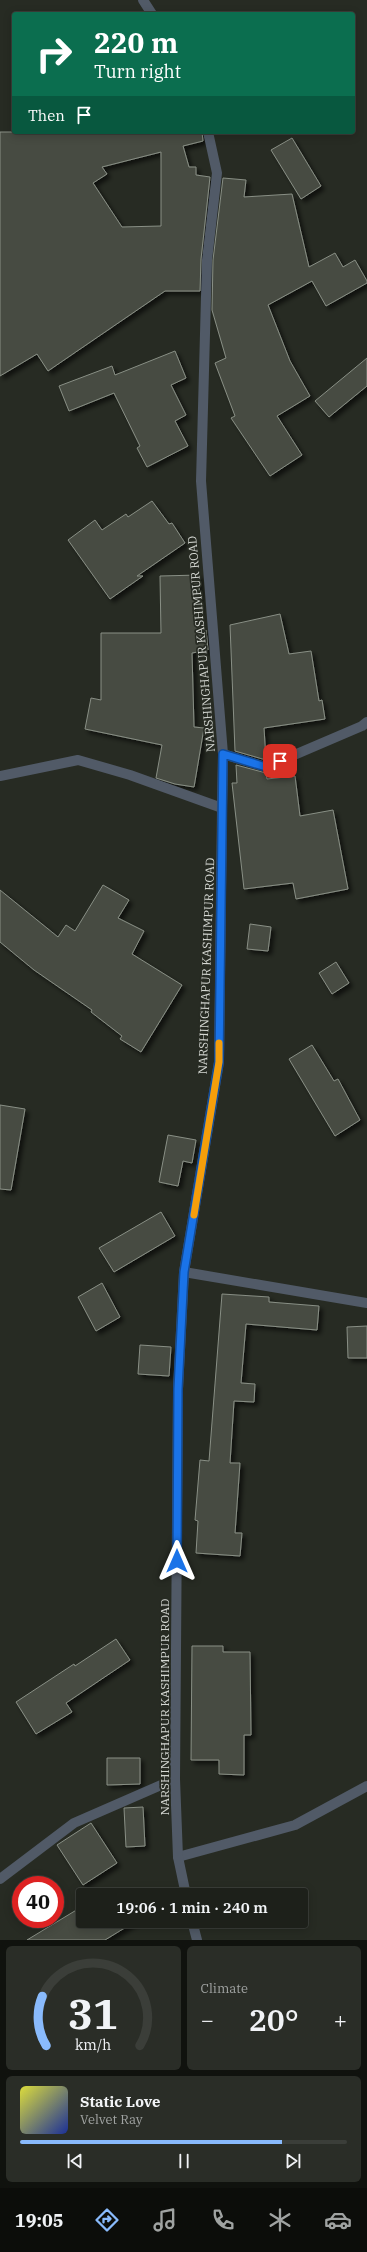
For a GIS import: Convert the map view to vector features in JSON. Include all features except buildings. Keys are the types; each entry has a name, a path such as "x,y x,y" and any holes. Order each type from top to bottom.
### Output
{"street":[{"path":"143,0 151,12"},
{"name":"NARSHINGHAPUR KASHIMPUR ROAD","path":"185,1888 178,1857 175,1779 178,1389 184,1272 219,1062 223,754 201,481 207,260 217,173 208,134"},
{"path":"223,754 266,767 362,726 367,722"},
{"path":"0,776 78,760 130,775 222,808"},
{"path":"184,1272 367,1304"},
{"path":"0,1880 74,1823 175,1779"},
{"path":"178,1857 295,1826 367,1786"},
{"path":"193,1928 196,1940"}],"slow traffic":[{"path":"194,1215 219,1062 219,1043"}],"route":[{"path":"177,1561 178,1389 184,1272 219,1062 223,754 266,767 280,761"}]}
